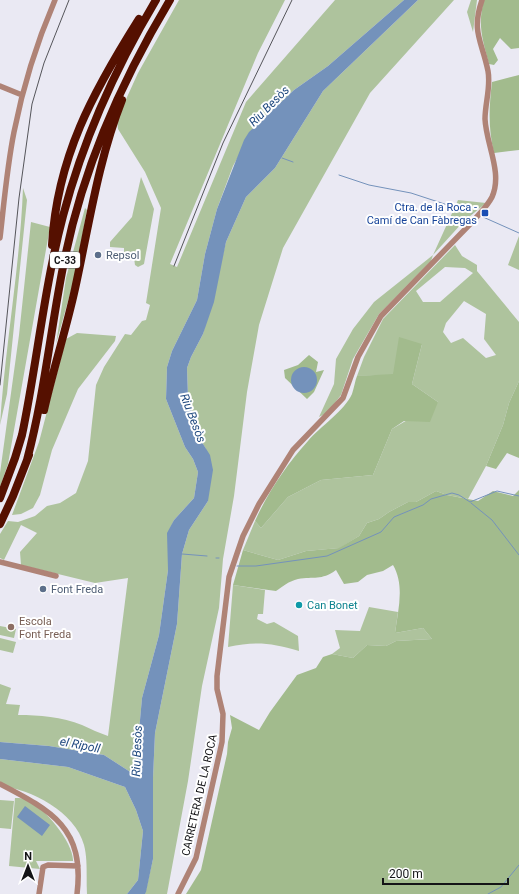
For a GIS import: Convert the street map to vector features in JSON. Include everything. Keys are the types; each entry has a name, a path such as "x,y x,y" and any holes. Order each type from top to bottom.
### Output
{"highway":[{"path":"51,270 56,200 76,138 105,74 142,15 155,0"},
{"name":"C-33","path":"0,498 16,458 24,423 51,270 72,184 93,126 118,70 155,0"},
{"name":"C-33","path":"0,524 14,496 27,460 40,403 65,256 75,216 94,155 131,68 170,0"},
{"path":"27,460 39,432 75,291 91,205 131,68"}],"street":[{"path":"0,238 1,215 12,144 22,95 37,48 55,0"},
{"name":"CARRETERA DE LA ROCA","path":"178,894 196,858 222,742 223,719 217,689 217,676 229,577 243,536 259,504 293,450 343,398 358,357 381,316 475,219 490,200 494,190 496,174 485,120 488,71 477,30 478,14 482,0"},
{"path":"0,86 22,95"},
{"path":"0,562 56,576"},
{"path":"0,784 43,807 62,826 72,840 78,866 77,894"},
{"path":"39,894 43,867 48,865 78,866"}],"green space":[{"path":"179,0 285,0 258,53 170,264 177,267 246,102 335,0 404,0 328,66 294,90 256,125 233,166 217,209 205,254 197,300 172,351 167,367 166,399 185,447 193,459 198,472 194,498 174,520 168,533 168,570 159,635 142,698 135,775 104,755 49,746 0,742 0,684 11,688 6,704 20,705 18,715 42,716 67,720 108,736 128,578 95,583 21,565 20,552 37,533 21,525 4,560 0,558 0,534 8,521 18,522 35,516 47,506 60,503 76,493 88,461 96,385 104,367 125,334 131,335 142,321 146,320 150,305 146,303 161,208 145,172 118,129 117,119 138,73"},
{"path":"418,0 454,0 370,93 283,248 259,325 247,392 234,496 223,559 219,608 202,686 188,781 167,894 145,894 153,859 153,778 155,733 177,624 182,554 189,530 208,501 206,449 198,436 188,397 187,368 203,334 226,242 246,197 275,168 323,91"},
{"path":"471,0 477,0 473,32 467,12"},
{"path":"484,0 519,0 519,48 511,49 500,38 493,49 498,60 494,65 489,64 482,33 481,17"},
{"path":"519,75 519,150 494,153 490,118 492,82"},
{"path":"141,177 154,209 144,264 138,267 135,265 134,258 130,255 124,254 124,248 110,247 110,242 132,217"},
{"path":"23,188 27,200 7,394 0,425 5,366 19,247"},
{"path":"458,200 486,203 463,222 433,255"},
{"path":"85,208 87,210 75,276 56,344 66,278"},
{"path":"31,222 50,227 8,464 0,487 0,473 19,335"},
{"path":"519,236 519,270 508,265"},
{"path":"455,245 462,256 477,265 477,271 519,322 519,381 509,403 503,425 486,466 468,499 447,495 436,491 416,502 408,502 379,519 367,523 359,536 340,548 306,551 278,560 243,550 255,521 261,528 288,497 321,480 373,475 392,429 438,402 412,384 422,344 394,375 357,376 364,357 383,319","holes":["445,267 465,268 473,273 440,302 423,302 416,291","464,301 486,314 484,339 496,355 486,358 463,338 451,343 443,332 446,323"]},
{"path":"433,255 431,261 379,314 353,359 341,395 327,413 319,417 334,384 336,359 353,329 374,302"},
{"path":"77,333 116,336 115,341 78,389 52,450 40,495 33,508 21,514 12,515 39,442 66,339"},
{"path":"399,337 422,344 412,384 438,402 430,422 404,421 392,429 373,475 321,480 288,497 261,528 255,521 272,489 300,450 349,400 357,376 393,374"},
{"path":"309,355 318,362 316,372 324,370 314,392 307,399 285,378 284,370 298,365"},
{"path":"519,381 519,458 507,453 496,469 486,466 503,425 509,403"},
{"path":"519,490 519,894 186,894 201,870 232,728 230,715 259,730 297,675 316,668 323,657 332,654 353,658 367,645 386,646 396,641 432,639 423,628 395,633 400,590 397,573 393,565 383,571 367,575 358,582 344,584 336,570 322,577 295,580 276,591 233,585 243,550 278,560 306,551 339,548 359,536 367,523 379,519 408,502 416,502 436,491 447,495 478,501 493,491 513,496"},
{"path":"233,585 265,590 263,614 258,614 257,619 267,624 274,622 298,636 299,651 264,644 247,644 228,647"},
{"path":"369,607 398,612 395,633 423,628 432,639 396,641 386,646 367,645 353,658 332,654 340,648 335,630 360,631"},
{"path":"0,626 16,629 14,638 0,635"},
{"path":"0,638 16,642 13,653 0,650"},
{"path":"0,759 68,767 125,787 136,810 143,831 138,880 127,894 87,894 86,857 84,845 79,833 62,813 50,804 25,792 0,786"},
{"path":"15,798 24,799 34,804 50,818 69,845 73,861 36,861 40,869 9,866"},
{"path":"0,800 14,801 11,829 0,828"}],"water":[{"name":"Riu Besòs","path":"404,0 418,0 323,91 275,168 246,197 226,242 214,302 203,334 187,368 188,397 198,436 210,455 213,470 208,501 189,530 182,554 177,624 155,733 153,778 153,859 145,894 127,894 138,880 143,831 136,810 125,787 68,767 0,759 0,742 49,746 104,755 135,775 142,698 159,635 168,570 167,533 174,520 194,498 198,472 193,459 185,447 166,399 167,367 172,351 197,300 205,254 217,209 244,140 249,132 294,90 328,66"},
{"path":"304,367 313,371 317,380 313,389 304,393 295,389 291,380 295,371"},
{"path":"25,806 50,825 42,836 17,817"}],"waterway":[{"path":"282,158 293,162"},
{"path":"339,175 369,185 411,193 472,213"},
{"path":"483,217 519,233"},
{"path":"237,566 256,566 327,556 381,532 394,517 423,505 431,499 452,493 459,495 470,502 497,491 519,496"},
{"path":"471,503 492,520 519,555"},
{"path":"182,554 207,556"},
{"path":"488,894 501,887 519,865"}],"railway":[{"path":"0,385 19,198 32,104 44,63 69,0"},
{"path":"174,266 223,143 292,0"}],"place":[{"name":"Ctra. de la Roca - Camí de Can Fàbregas","path":"485,213"},
{"name":"Repsol","path":"98,255"},
{"name":"Font Freda","path":"43,589"},
{"name":"Can Bonet","path":"299,605"},
{"name":"Escola Font Freda","path":"11,627"}],"water label":[{"name":"el Ripoll","path":"80,745"}]}
